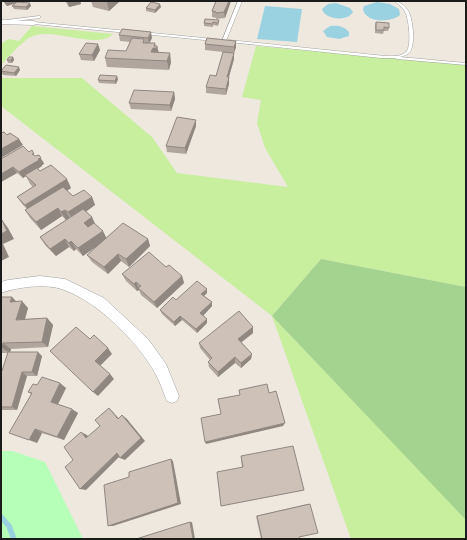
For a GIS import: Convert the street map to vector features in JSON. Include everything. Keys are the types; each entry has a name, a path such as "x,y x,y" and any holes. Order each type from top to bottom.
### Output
{"street":[{"path":"2,22 36,20"},
{"path":"1,288 8,285 40,281 65,284 100,302 143,343 161,369 172,396"}],"lane":[{"path":"224,41 240,1"},
{"path":"390,57 408,52 411,42 407,13 396,1"},
{"path":"36,20 132,32"},
{"path":"138,33 466,64"}],"green space":[{"path":"32,26 113,34 105,39 85,40 51,34 40,34 31,37 24,42 1,65 1,44 8,39 19,41"},
{"path":"256,46 466,65 466,287 321,259 272,316 1,106 1,78 82,78 152,137 177,173 288,187 265,148 257,123 261,100 242,97"},
{"path":"321,259 466,287 466,520 272,316"},
{"path":"272,316 460,513 466,520 466,539 351,539"},
{"path":"1,451 12,451 45,462 83,539 1,539"}],"water":[{"path":"377,2 390,4 399,9 400,15 396,18 385,20 368,17 363,9 364,6"},
{"path":"336,3 350,8 353,12 346,17 341,18 327,16 322,9 328,4"},
{"path":"265,6 302,9 297,42 257,39"},
{"path":"330,26 345,28 349,32 349,36 339,39 327,37 323,31"}],"building":[{"path":"216,1 229,1 224,12 216,13 212,11"},
{"path":"17,2 30,3 26,7 12,6"},
{"path":"151,2 160,4 155,10 146,8"},
{"path":"205,19 219,20 218,23 213,22 213,24 204,23"},
{"path":"376,22 389,23 389,28 384,27 384,30 376,30"},
{"path":"122,29 151,32 148,38 119,35"},
{"path":"132,38 144,39 143,43 155,43 154,46 157,46 157,48 153,48 151,52 170,53 167,61 105,58 108,50 126,51"},
{"path":"207,38 236,41 234,47 205,44"},
{"path":"86,43 98,44 92,55 79,54"},
{"path":"223,52 234,53 227,77 229,77 226,89 206,87 210,75 216,76"},
{"path":"9,57 13,57 11,60 7,60"},
{"path":"6,65 19,67 14,73 1,71"},
{"path":"100,75 117,76 115,81 98,80"},
{"path":"134,90 174,92 170,105 129,103"},
{"path":"177,117 196,120 185,148 166,146"},
{"path":"4,132 7,135 10,133 19,139 1,149 1,133"},
{"path":"23,146 29,152 32,150 34,154 32,154 35,156 39,155 41,158 19,172 13,167 1,174 1,159"},
{"path":"51,165 67,179 25,205 17,197 36,185 25,175 37,168 40,171"},
{"path":"63,187 73,196 84,190 92,197 68,212 65,210 61,212 58,208 36,222 25,210"},
{"path":"83,209 92,217 84,223 88,227 94,223 103,231 78,248 71,241 69,243 65,239 50,249 40,237"},
{"path":"1,220 7,231 1,234"},
{"path":"123,223 148,239 126,259 118,254 104,267 87,255"},
{"path":"149,252 166,267 169,265 182,276 154,302 138,288 141,286 136,282 134,284 122,274"},
{"path":"197,281 207,289 201,294 212,302 200,313 207,319 196,329 180,316 174,322 160,310 173,297 176,300"},
{"path":"1,297 12,297 10,302 22,301 16,320 47,318 42,342 3,343 1,348"},
{"path":"239,311 253,327 238,339 252,354 241,363 235,357 218,372 208,362 212,358 199,343"},
{"path":"76,327 90,339 94,335 108,348 95,361 110,374 93,392 50,351"},
{"path":"8,352 38,352 32,372 22,372 12,407 1,407 1,371"},
{"path":"42,377 60,383 51,402 72,409 57,437 35,429 29,440 9,433 32,393 28,392 33,384 37,385"},
{"path":"267,384 269,393 276,391 285,423 205,442 201,418 221,414 218,399 240,395 239,390"},
{"path":"109,408 118,419 122,415 141,438 120,458 117,453 80,489 65,467 73,460 64,447 81,432 86,438 100,426 95,420"},
{"path":"293,446 304,490 221,506 217,472 243,467 241,456"},
{"path":"171,459 178,503 108,526 104,485 129,477 129,472"},
{"path":"310,504 318,533 299,537 300,539 262,539 257,516"},
{"path":"190,522 193,539 136,539"}],"waterway":[{"path":"1,517 9,526 14,539"}]}
